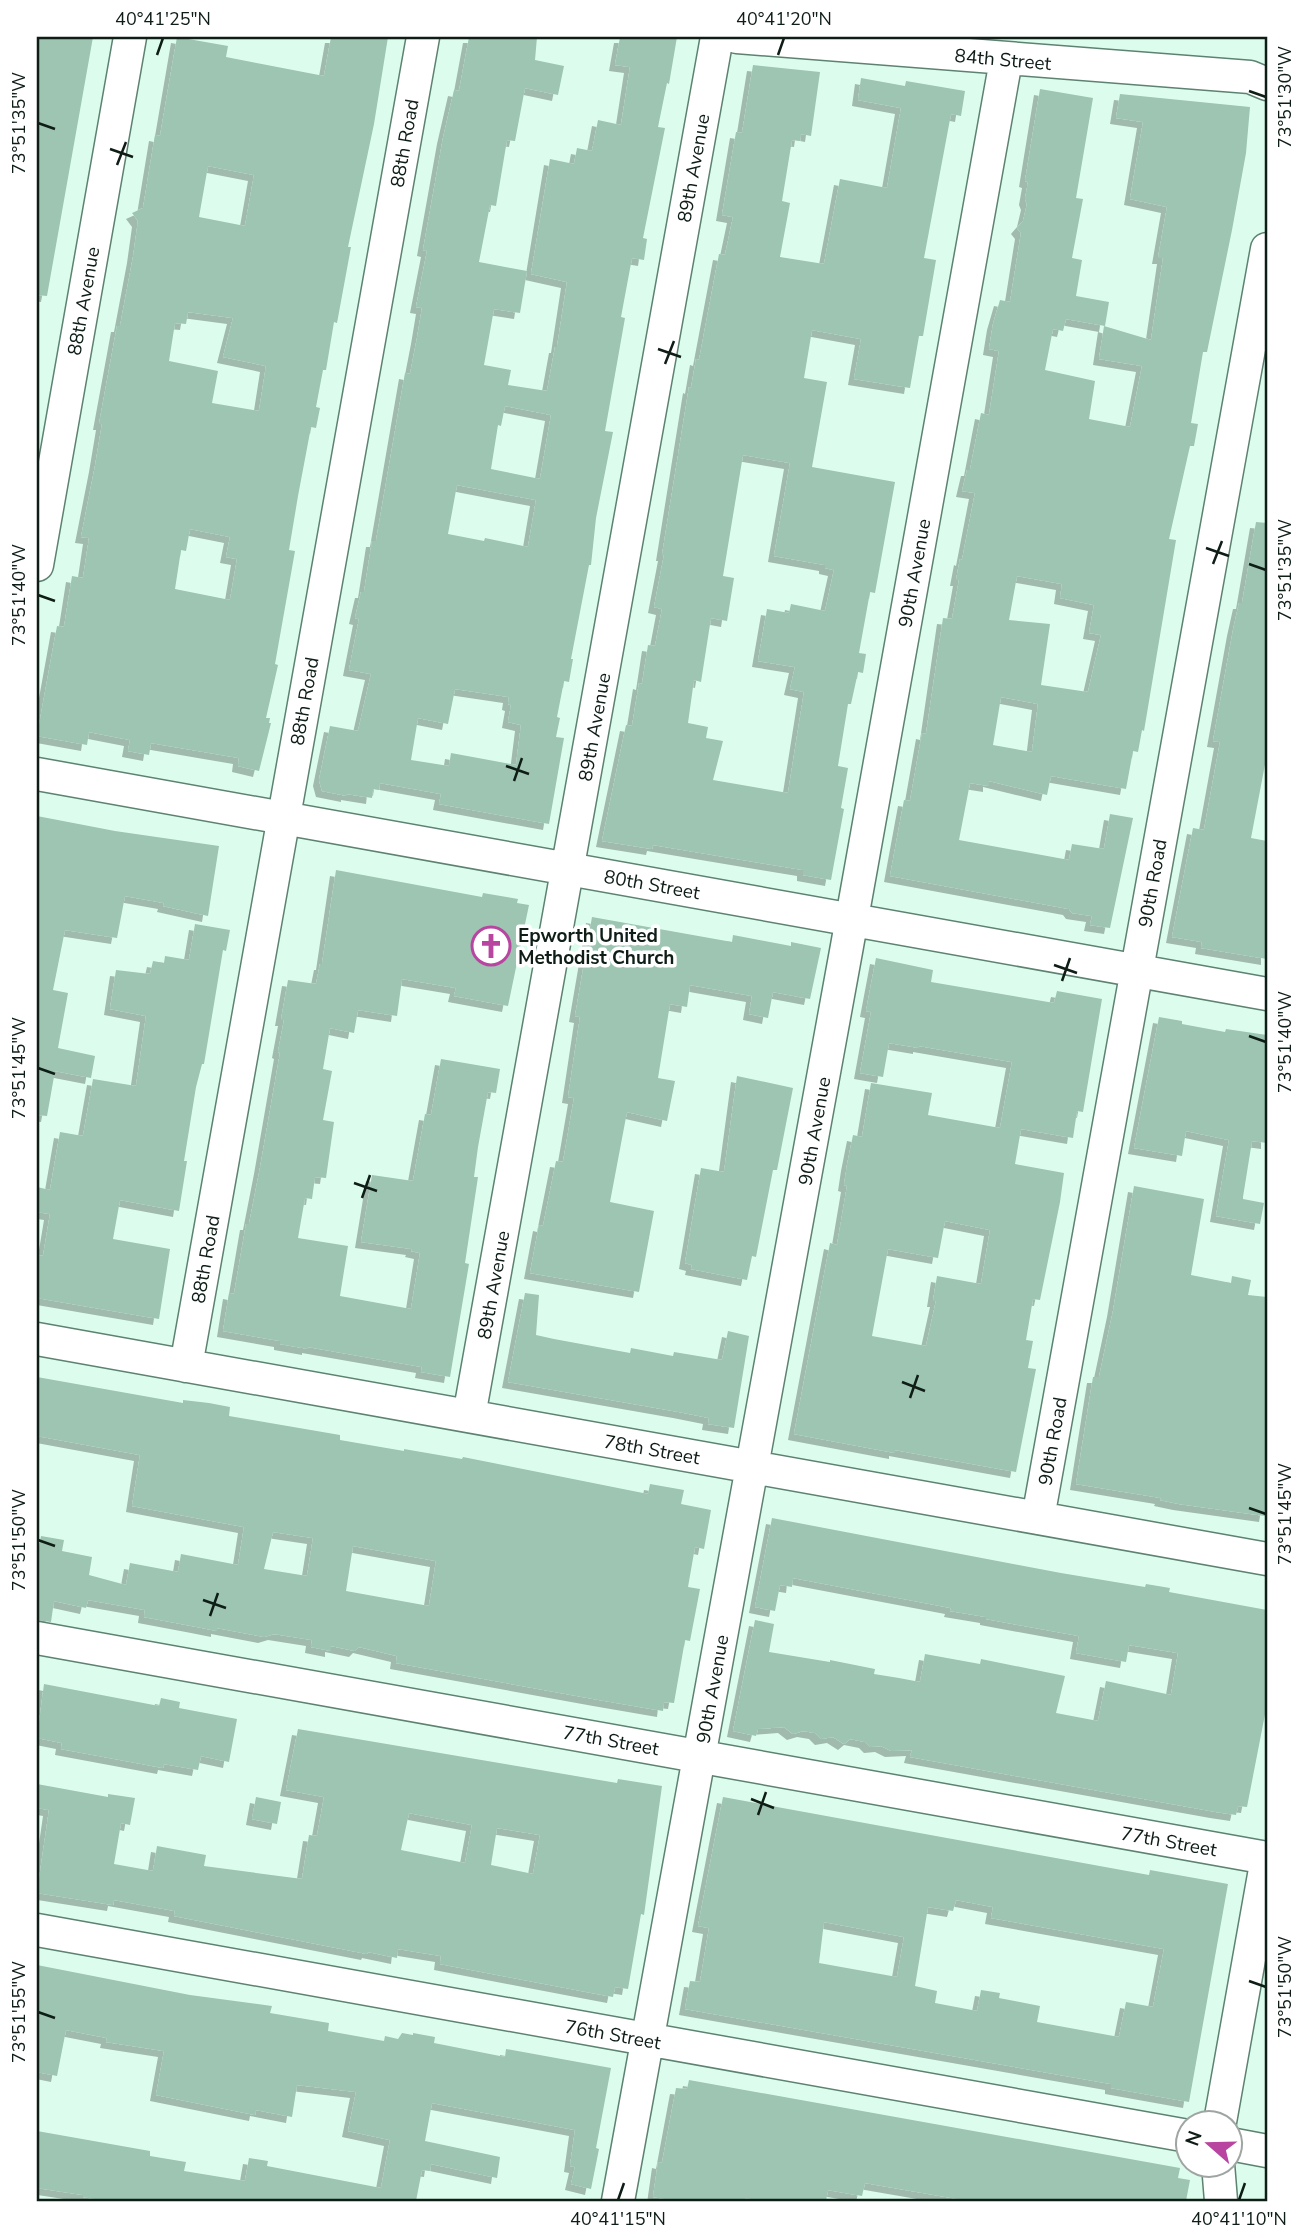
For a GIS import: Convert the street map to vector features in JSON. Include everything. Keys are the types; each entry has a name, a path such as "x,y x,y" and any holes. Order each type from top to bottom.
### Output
{"street":[{"name":"88th Avenue","path":"37,565 130,37"},
{"name":"88th Road","path":"186,1366 423,37"},
{"name":"89th Avenue","path":"469,1416 717,37"},
{"name":"84th Street","path":"737,37 1250,77 1267,84"},
{"name":"90th Avenue","path":"618,2201 1006,60"},
{"name":"90th Road","path":"1038,1518 1267,249"},
{"name":"80th Street","path":"37,774 1267,994"},
{"name":"78th Street","path":"37,1339 1267,1559"},
{"name":"77th Street","path":"37,1638 1267,1858"},
{"path":"1223,2108 1267,1858"},
{"name":"76th Street","path":"37,1930 1174,2134"},
{"path":"1244,2147 1267,2151"},
{"path":"1219,2178 1221,2201"}],"building":[{"path":"37,37 93,37 47,296 37,295"},
{"path":"177,37 228,46 226,57 324,76 331,37 388,37 374,124 348,247 351,247 337,323 334,322 326,370 323,370 316,407 320,408 316,428 311,427 298,496 289,550 295,551 275,664 278,665 266,718 270,718 271,723 259,771 238,766 239,758 151,743 149,755 128,751 130,740 89,732 87,745 37,736 57,626 64,627 72,576 83,578 89,538 81,537 117,326 120,326 133,257 138,221 132,213 143,208 155,135 160,136","holes":["208,166 254,175 245,226 199,217","188,312 233,318 223,357 266,366 259,411 212,403 218,371 169,361 175,323 186,324","190,529 230,537 226,557 237,559 230,600 175,589 181,550 186,551"]},
{"path":"469,37 537,37 535,60 564,66 558,95 525,88 515,141 507,140 496,206 490,205 479,262 527,271 520,313 494,309 484,365 511,370 508,385 547,391 567,282 531,274 550,159 574,164 577,148 592,151 598,120 621,125 630,67 615,65 620,37 677,37 658,127 665,128 643,238 647,239 644,260 632,258 621,317 625,318 605,431 613,432 569,682 564,681 557,717 560,718 556,737 564,738 549,824 439,804 441,794 380,783 379,790 373,789 372,798 347,796 322,791 319,780 330,726 358,731 371,674 349,670 359,619 355,618 361,592 364,592 372,541 376,541 405,373 410,374 422,308 416,307 427,251 423,250 443,138 454,90 459,91","holes":["505,406 551,415 540,479 491,469 498,425 501,426","457,485 536,500 528,547 448,534","455,689 509,697 508,704 511,705 508,722 521,725 516,765 451,753 449,766 411,760 418,718 448,724"]},
{"path":"753,65 820,72 811,136 801,134 800,141 792,140 782,201 790,203 780,257 824,264 840,179 887,188 901,108 858,100 861,78 905,86 906,81 965,91 961,116 951,114 924,258 936,260 923,336 919,336 910,388 854,379 861,339 812,330 804,378 827,382 812,467 895,482 875,593 870,592 859,653 866,654 863,673 858,672 851,704 848,704 838,766 848,768 841,808 844,809 831,880 803,875 803,870 653,845 652,849 602,841 626,725 632,726 648,645 655,646 662,609 654,607 689,387 691,388 696,359 699,360 719,254 725,255 733,217 722,215 736,132 742,133","holes":["743,455 790,463 774,556 825,565 825,568 834,570 825,611 791,604 789,613 767,609 758,661 795,667 790,689 804,692 788,793 713,780 723,741 706,738 708,727 688,723 694,680 701,682 711,618 727,621 734,578 723,576"]},
{"path":"1040,89 1093,98 1076,198 1083,199 1072,258 1082,260 1076,296 1109,302 1105,326 1066,319 1063,331 1053,329 1045,370 1095,381 1089,419 1130,427 1142,366 1099,359 1104,326 1151,340 1163,258 1158,258 1167,207 1130,199 1143,122 1116,118 1120,94 1250,107 1246,153 1232,230 1207,352 1203,352 1191,423 1198,424 1194,446 1190,446 1169,539 1176,540 1144,731 1142,730 1138,752 1133,751 1126,789 1051,776 1047,795 989,781 989,786 970,783 959,840 1069,860 1072,844 1104,849 1110,814 1133,818 1110,928 1090,925 1092,916 1072,913 1069,909 890,876 904,800 910,801 922,733 926,734 943,618 952,619 959,580 956,580 975,493 962,491 967,470 970,470 981,413 989,415 999,351 989,349 1000,300 1010,302 1021,233 1017,228 1023,221 1027,204 1025,199 1028,182 1025,181","holes":["1017,576 1062,584 1060,598 1094,605 1089,633 1101,635 1088,692 1041,685 1050,624 1009,620","1001,697 1038,704 1032,752 993,745"]},
{"path":"1256,522 1267,523 1267,754 1251,838 1267,841 1267,959 1201,948 1202,942 1172,937 1193,828 1204,830 1220,742 1213,741"},
{"path":"37,816 115,831 219,846 208,916 163,906 164,903 125,896 117,938 65,930 53,990 68,993 58,1048 95,1056 91,1078 55,1071 47,1116 37,1115"},
{"path":"336,870 482,897 483,893 518,899 517,903 529,905 508,1006 454,996 456,988 402,979 397,1016 358,1010 354,1033 330,1028 323,1069 332,1071 323,1120 334,1122 326,1178 315,1177 312,1199 305,1198 298,1238 348,1246 340,1296 411,1309 420,1253 411,1251 412,1249 361,1242 372,1175 413,1181 425,1114 431,1115 441,1059 500,1069 496,1093 488,1092 478,1147 474,1177 478,1177 465,1263 469,1264 450,1377 421,1372 422,1367 280,1344 280,1341 223,1331 229,1293 234,1294 246,1224 249,1224 260,1168 280,1053 278,1052 284,1020 281,1020 288,980 316,984 322,964"},
{"path":"592,917 732,942 733,935 791,946 791,942 821,948 810,999 773,992 768,1018 749,1014 752,996 690,985 687,1007 670,1004 658,1078 675,1081 667,1121 627,1112 610,1202 654,1211 639,1292 530,1273 556,1161 563,1162 574,1098 568,1097 580,1017 575,1016"},
{"path":"195,924 230,930 226,951 223,950 204,1064 196,1087 179,1211 120,1200 113,1239 170,1249 159,1319 37,1298 37,1255 43,1256 50,1214 37,1212 37,1187 50,1190 60,1132 83,1136 93,1079 136,1086 146,1016 110,1009 116,970 150,974 153,961 164,963 165,956 189,960"},
{"path":"876,958 933,970 931,982 1054,1003 1057,991 1102,999 1083,1112 1077,1111 1073,1138 1021,1129 1015,1164 1064,1173 1040,1300 1033,1299 1026,1340 1033,1341 1028,1368 1036,1369 1016,1472 794,1434 830,1243 837,1245 853,1135 862,1137 871,1083 932,1093 928,1115 1000,1128 1012,1062 889,1043 883,1077 860,1073 871,1012 866,1011","holes":["945,1221 990,1230 981,1284 937,1276 933,1301 936,1301 926,1346 872,1336 888,1249 938,1258"]},
{"path":"1159,1017 1225,1032 1226,1029 1267,1035 1267,1143 1252,1141 1243,1197 1264,1203 1260,1224 1216,1216 1229,1140 1186,1131 1182,1156 1134,1148"},
{"path":"737,1076 793,1088 777,1170 773,1170 756,1257 752,1256 747,1280 691,1269 692,1265 685,1263 701,1168 724,1172"},
{"path":"1134,1186 1204,1199 1191,1275 1231,1283 1232,1276 1251,1280 1248,1295 1267,1297 1265,1516 1179,1504 1160,1500 1161,1498 1076,1484 1093,1377 1099,1377"},
{"path":"525,1293 539,1295 536,1335 554,1339 630,1353 631,1348 673,1356 674,1352 722,1360 728,1331 749,1336 734,1428 708,1424 709,1418 508,1382"},
{"path":"37,1377 183,1403 183,1400 230,1407 229,1416 340,1435 340,1440 404,1451 463,1457 648,1494 650,1484 684,1490 681,1504 711,1510 704,1549 695,1547 688,1587 700,1589 690,1641 685,1640 674,1703 664,1702 663,1711 599,1700 396,1663 397,1656 359,1647 355,1651 331,1646 331,1651 311,1647 312,1640 274,1634 264,1637 217,1628 217,1631 144,1617 145,1610 88,1600 86,1608 54,1601 51,1622 37,1620 37,1558 41,1536 64,1540 62,1551 92,1557 89,1575 126,1585 130,1563 178,1572 181,1554 238,1565 244,1527 132,1506 140,1455 37,1436","holes":["273,1532 313,1538 307,1576 264,1569","353,1546 436,1561 429,1606 346,1591"]},
{"path":"772,1518 1061,1573 1145,1587 1146,1584 1170,1588 1169,1592 1267,1610 1267,1704 1247,1807 1238,1806 1236,1815 1216,1812 910,1757 912,1750 891,1751 850,1739 844,1744 833,1737 821,1739 815,1733 803,1731 793,1734 784,1727 758,1729 756,1736 733,1731 755,1620 774,1624 769,1652 875,1669 874,1674 920,1682 925,1654 980,1664 981,1659 1065,1676 1056,1713 1098,1721 1106,1681 1171,1695 1178,1653 1129,1645 1126,1662 1076,1653 1079,1636 793,1578 792,1587 780,1585 775,1611 755,1607"},
{"path":"44,1684 159,1706 161,1698 180,1702 179,1708 237,1719 229,1762 201,1756 198,1770 164,1764 163,1768 61,1749 62,1743 37,1738"},
{"path":"298,1729 617,1783 618,1779 662,1786 644,1915 641,1914 628,1989 615,1987 613,1997 440,1964 441,1956 398,1949 397,1958 368,1952 367,1954 174,1916 175,1911 114,1900 113,1905 37,1893 49,1810 37,1808 37,1784 108,1797 108,1794 135,1798 130,1825 121,1823 114,1864 153,1871 157,1846 206,1855 204,1866 302,1879 309,1835 317,1836 324,1797 286,1790","holes":["409,1813 472,1825 465,1863 401,1850","497,1828 540,1835 533,1874 491,1865"]},
{"path":"256,1797 281,1802 277,1824 252,1819"},
{"path":"723,1797 1149,1875 1150,1870 1228,1884 1189,2102 1111,2088 1111,2084 685,2009 690,1981 700,1982 709,1928 698,1926","holes":["956,1900 993,1907 991,1918 1164,1949 1153,2007 1126,2002 1119,2037 1037,2022 1040,2006 999,1998 1000,1993 981,1990 977,2011 935,2003 937,1991 915,1986 928,1907 953,1911","824,1922 904,1937 897,1977 819,1963"]},
{"path":"37,1965 190,1995 272,2006 270,2013 329,2023 328,2031 384,2041 385,2036 398,2039 402,2033 413,2033 435,2037 434,2043 505,2057 506,2049 611,2068 591,2189 571,2184 575,2167 570,2166 575,2130 432,2103 425,2141 500,2157 497,2178 431,2164 430,2171 422,2170 416,2201 106,2201 37,2188 37,2131 150,2151 150,2156 186,2162 184,2171 245,2181 249,2158 268,2161 267,2166 381,2188 390,2140 348,2131 356,2092 297,2085 292,2117 256,2110 255,2115 156,2095 164,2051 106,2042 107,2038 66,2030 57,2076 37,2072"},
{"path":"689,2080 1174,2167 1174,2178 1190,2180 1186,2201 969,2201 865,2183 862,2196 828,2190 826,2201 764,2201 745,2198 745,2201 678,2201 653,2197 658,2162 662,2163 676,2088 687,2089"}],"place":[{"name":"Epworth United Methodist Church","path":"491,946"}]}
